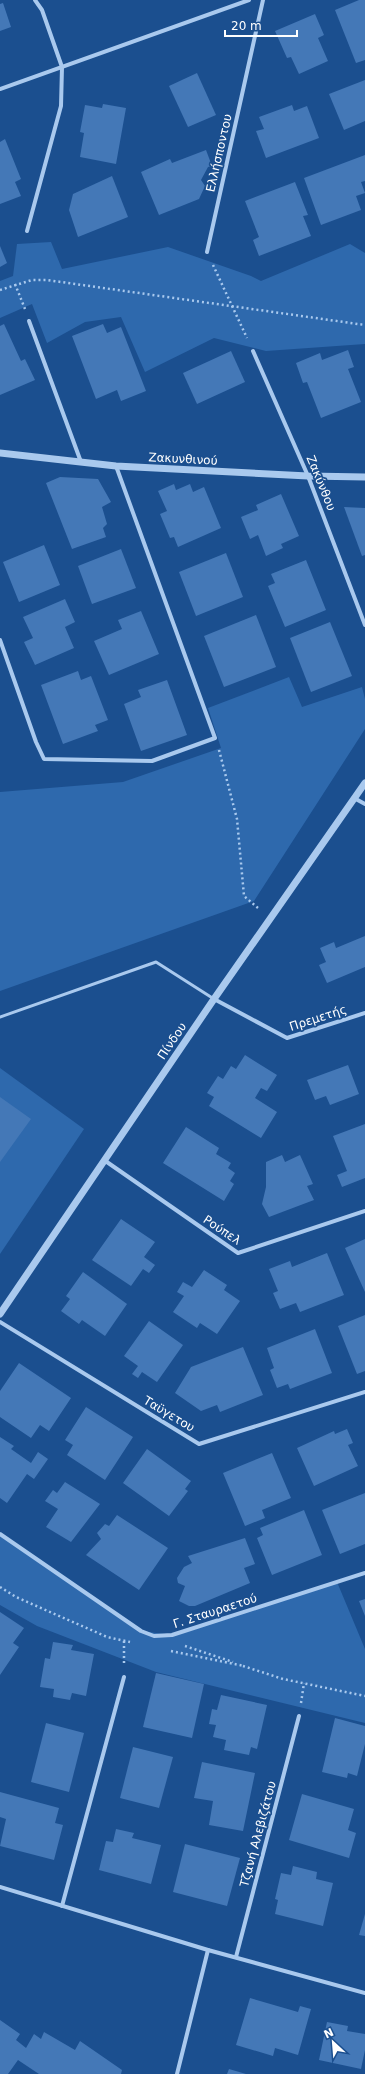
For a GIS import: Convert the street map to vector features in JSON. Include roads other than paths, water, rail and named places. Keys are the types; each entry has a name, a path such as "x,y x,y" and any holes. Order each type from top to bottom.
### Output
{"street":[{"path":"27,232 61,106 62,67 42,10 35,0"},
{"path":"0,89 249,0"},
{"name":"Ελλήσποντου","path":"207,252 264,0"},
{"path":"29,321 81,462"},
{"name":"Ζακύνθου","path":"253,351 308,476 365,625"},
{"name":"Ζακυνθινού","path":"0,453 116,466 308,476 365,477"},
{"path":"0,640 36,742 44,759 152,761 215,738 116,466"},
{"name":"Πίνδου","path":"0,1314 214,999 365,783"},
{"path":"354,798 365,804"},
{"name":"Πρεμετής","path":"214,999 287,1038 365,1013"},
{"name":"Ρούπελ","path":"104,1160 238,1254 365,1211"},
{"name":"Ταϋγετου","path":"0,1322 199,1444 365,1392"},
{"name":"Γ. Σταυραετού","path":"0,1534 141,1631 154,1636 172,1636 365,1573"},
{"path":"62,1906 124,1677"},
{"name":"Τζανή Αλεβιζάτου","path":"236,1957 299,1716"},
{"path":"0,1887 208,1950 365,1993"},
{"path":"177,2074 208,1950"}],"lane":[{"path":"0,1017 156,962 214,999"}]}
